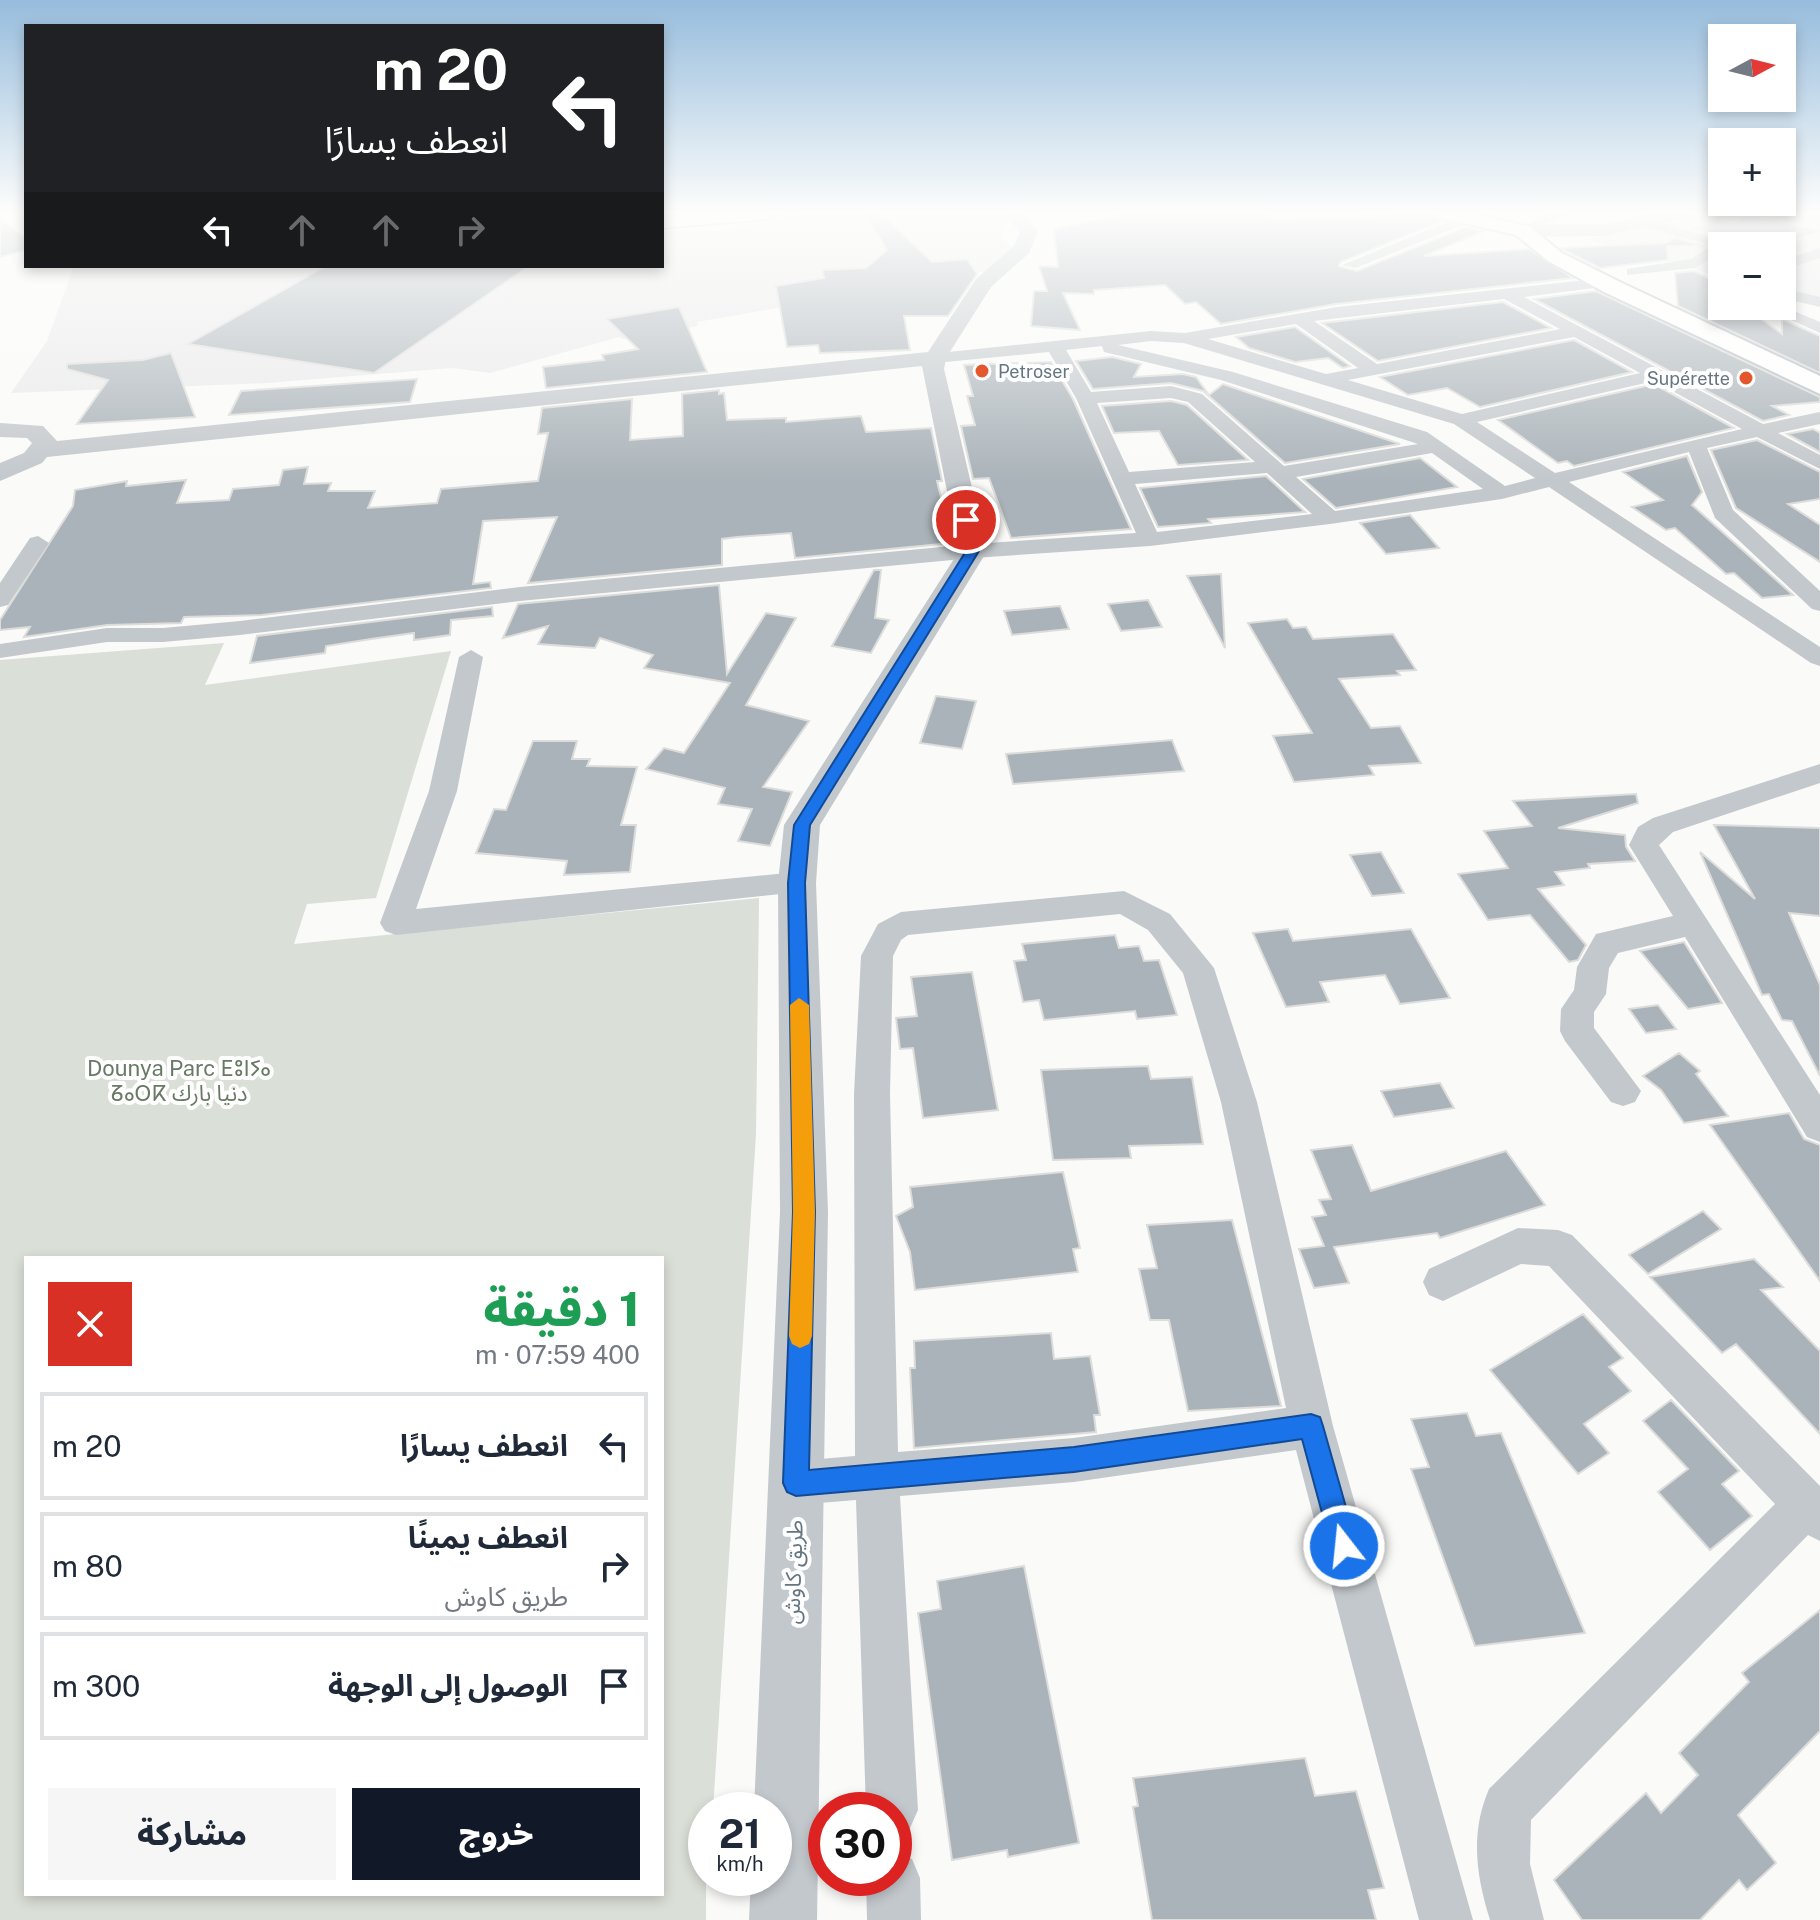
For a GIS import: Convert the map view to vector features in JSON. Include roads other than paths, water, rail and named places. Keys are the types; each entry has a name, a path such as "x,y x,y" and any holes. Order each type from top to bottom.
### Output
{"main road":[{"path":"1645,303 1820,386"}],"street":[{"path":"970,303 935,358 933,369 973,551"},
{"path":"0,473 18,466 42,450 1087,342 1151,336 1185,338 1337,312 1426,303"},
{"path":"1522,303 1820,463"},
{"path":"1796,318 1820,328"},
{"path":"1301,320 1374,370"},
{"path":"1304,398 1324,379 1574,332"},
{"path":"1185,338 1461,420 1816,651"},
{"path":"1087,342 1304,398 1420,436 1439,446 1502,493"},
{"path":"1055,346 1085,398 1150,539"},
{"path":"1461,420 1655,375"},
{"path":"1085,398 1183,393 1195,398 1330,518"},
{"path":"0,651 107,635 224,630 520,594 973,551 1150,539 1330,518 1502,493 1696,444 1820,418"},
{"path":"0,430 34,431 45,442 42,450"},
{"path":"1696,444 1723,513 1820,604"},
{"path":"1123,479 1278,470 1439,446"},
{"path":"0,600 38,543"},
{"name":"طريق كاوش","path":"783,1920 804,1212 797,883 802,825 973,551"},
{"path":"471,657 443,791 396,923 797,883"},
{"path":"1820,773 1663,825 1648,834 1644,845 1652,863 1820,1126"},
{"path":"891,1792 877,1477 872,1094 877,956 889,932 901,924 1124,902 1159,922 1198,968 1239,1102 1311,1426 1446,1920"},
{"path":"1623,1091 1577,1031 1578,1009 1590,994 1593,967 1607,943 1691,924"},
{"path":"1443,1282 1518,1246 1558,1248 1813,1511 1507,1807 1501,1837 1501,1872 1517,1920"},
{"path":"796,1483 1074,1460 1311,1426"},
{"path":"893,1896 894,1920"}],"place":[{"name":"Petroser","path":"982,371"},
{"name":"Supérette","path":"1746,378"}],"park label":[{"name":"Dounya Parc ⴹⵓⵏⵢⴰ ⵒⴰⵔⴽ دنيا بارك","path":"179,1080"}]}
